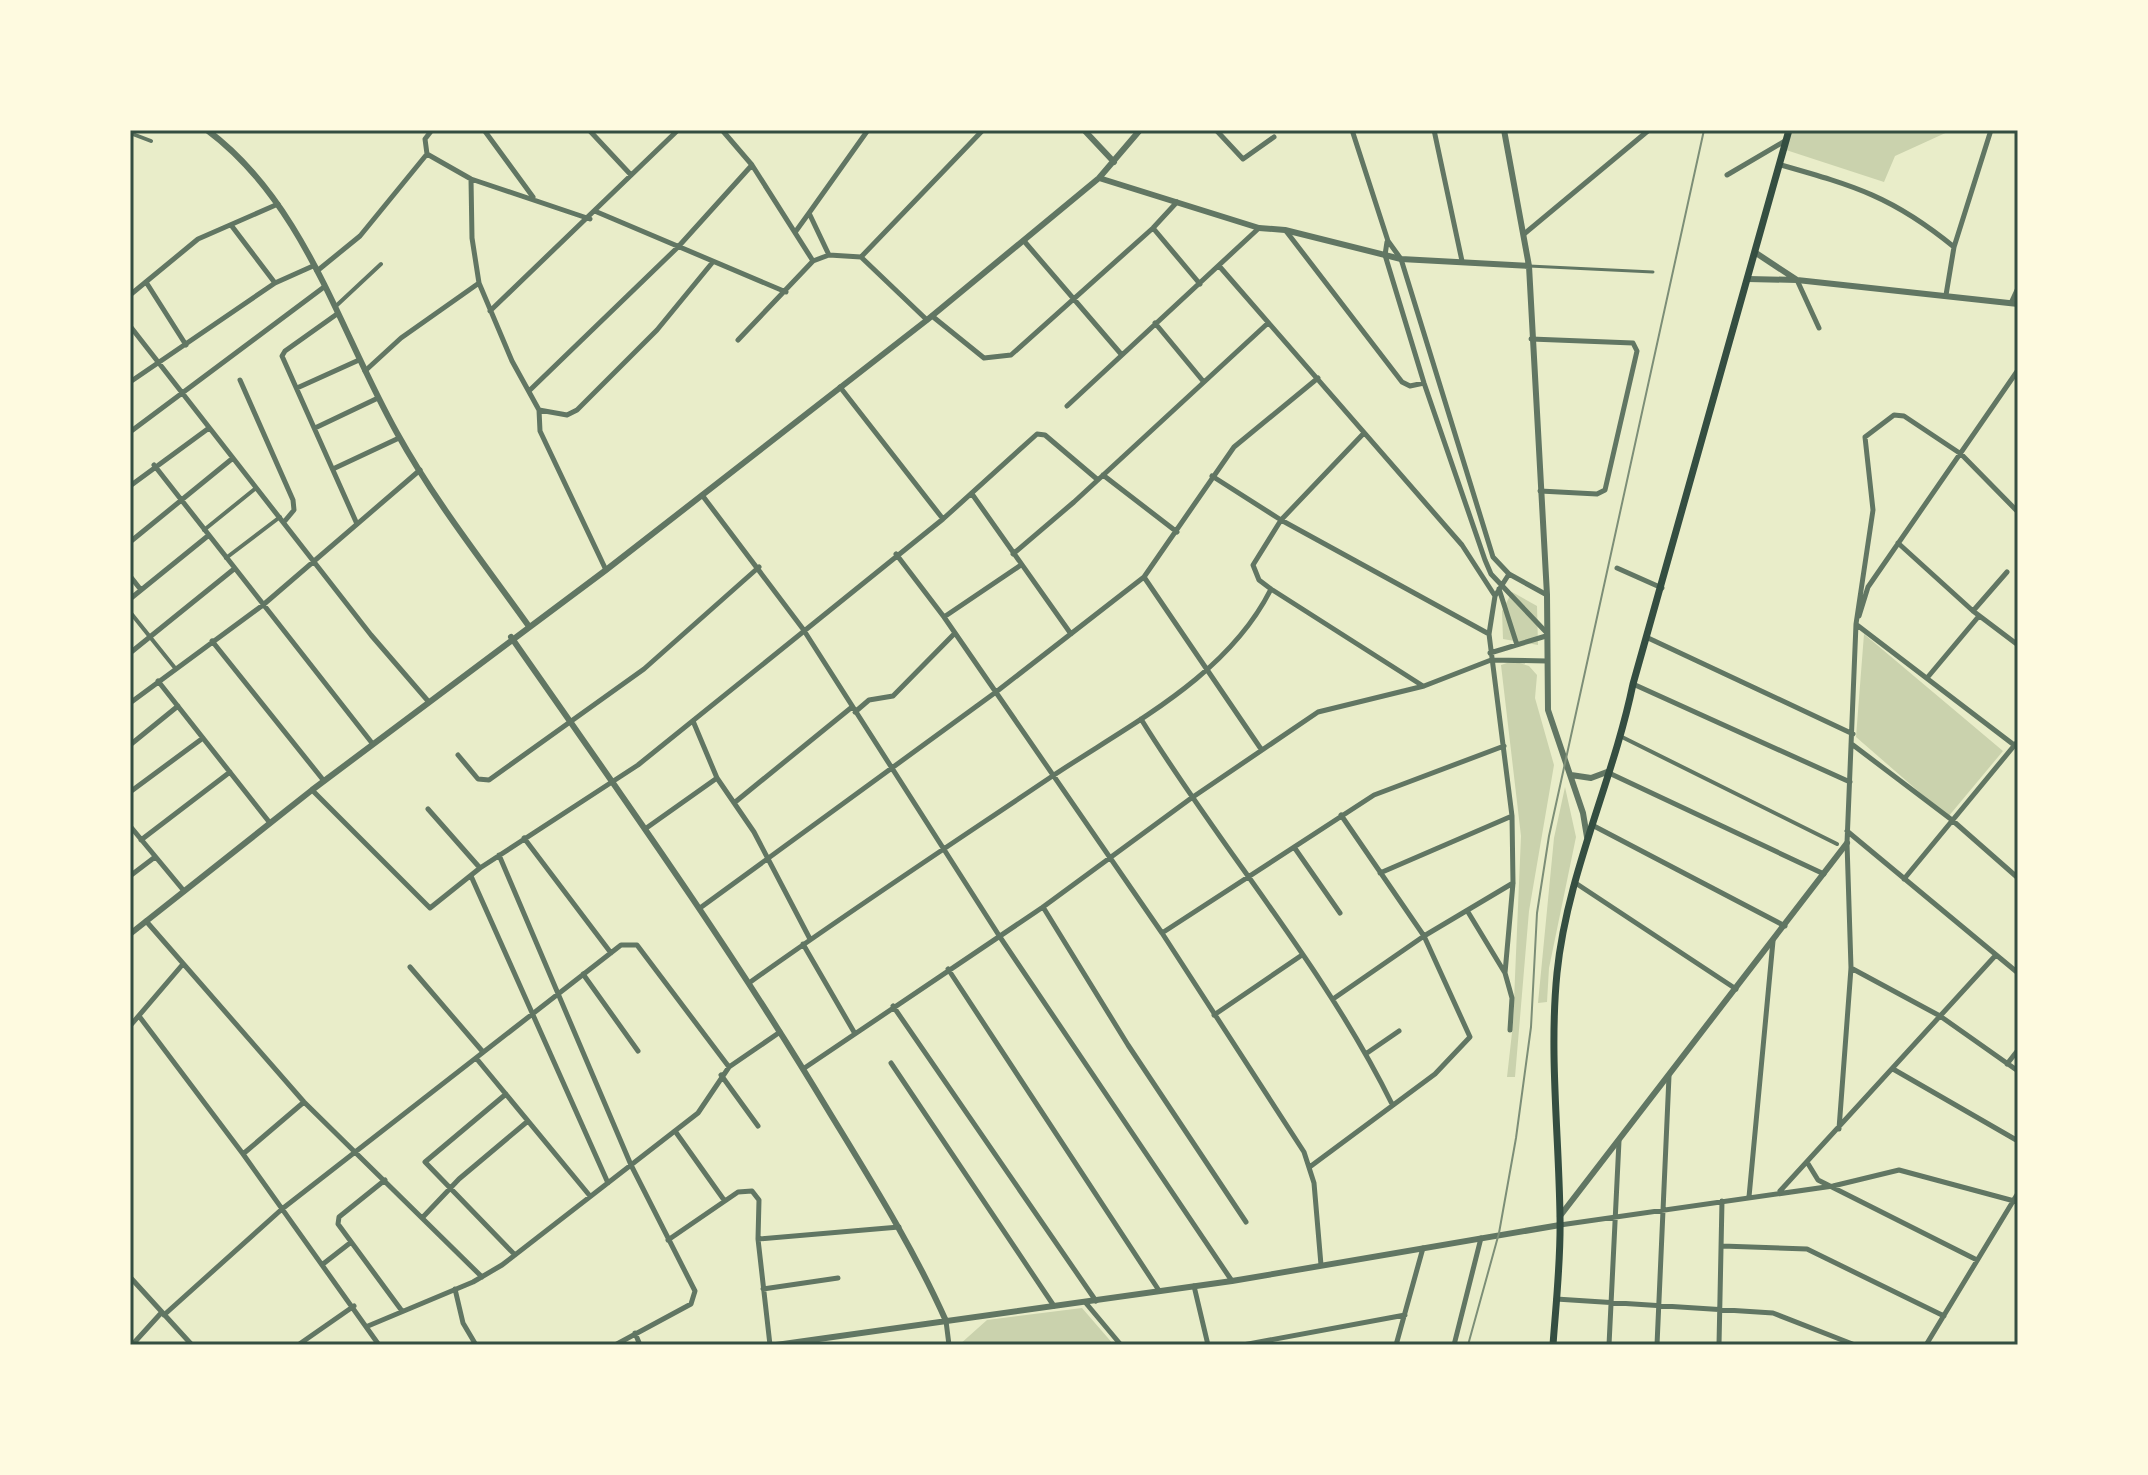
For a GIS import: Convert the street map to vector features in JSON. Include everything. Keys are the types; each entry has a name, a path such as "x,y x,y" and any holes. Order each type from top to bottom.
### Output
{"main road":[{"path":"1553,1345 1560,1220 1555,1046 1557,974 1592,825 1607,772 1622,737 1633,684 1663,588 1789,130"}],"street":[{"path":"207,130 248,164 278,204 315,269 399,438 528,625"},
{"path":"130,382 275,283 315,269 360,236 427,154 425,139 432,130"},
{"path":"484,130 534,198"},
{"path":"589,130 631,175"},
{"path":"490,311 590,219 678,130"},
{"path":"722,130 752,165 813,261"},
{"path":"796,231 868,130"},
{"path":"861,257 983,130"},
{"path":"1084,130 1114,162"},
{"path":"130,934 372,743 511,637 606,570 930,318 1099,178 1140,130"},
{"path":"1216,130 1243,159 1274,137"},
{"path":"1352,130 1388,241 1401,259 1493,557 1509,574 1547,595"},
{"path":"1434,130 1462,261"},
{"path":"1504,130 1529,266 1530,339 1547,595 1548,710 1583,813 1588,843"},
{"path":"1524,234 1649,130"},
{"path":"1946,295 1954,247 1991,130"},
{"path":"130,133 151,141"},
{"path":"1727,175 1787,140"},
{"path":"427,154 471,179 590,219"},
{"path":"530,390 678,247 752,165"},
{"path":"1781,165 1908,210 1954,247"},
{"path":"1099,178 1259,228 1285,230 1401,259 1529,266"},
{"path":"471,179 472,238 479,283 512,361 539,410 540,431 606,570"},
{"path":"738,340 813,261 829,255 861,257 930,318 984,358 1011,355 1153,228 1177,202"},
{"path":"130,295 198,239 278,204"},
{"path":"597,212 786,292"},
{"path":"809,213 829,255"},
{"path":"231,225 275,283"},
{"path":"1153,228 1200,284"},
{"path":"1067,406 1259,228"},
{"path":"1285,230 1402,382 1410,386 1424,383"},
{"path":"1024,241 1121,354"},
{"path":"1388,241 1385,255 1424,383 1485,560 1500,586 1546,634"},
{"path":"1756,253 1797,280 1819,328"},
{"path":"539,410 567,415 577,410 657,330 712,263"},
{"path":"357,524 335,468 283,359 285,351 336,310 381,264"},
{"path":"1220,267 1462,545 1495,596"},
{"path":"1748,279 1797,280 2014,303 2018,288"},
{"path":"146,282 186,345"},
{"path":"365,371 401,338 479,283"},
{"path":"130,432 324,287"},
{"path":"1155,323 1203,381"},
{"path":"1013,554 1268,323"},
{"path":"131,329 428,701"},
{"path":"1530,339 1633,343 1637,351 1605,490 1597,494 1540,491"},
{"path":"297,388 359,360"},
{"path":"1856,624 1868,587 2018,370"},
{"path":"700,908 996,692 1144,577 1234,447 1318,378"},
{"path":"226,558 294,510 293,500 240,380"},
{"path":"840,387 943,519"},
{"path":"315,428 378,398"},
{"path":"1839,1129 1851,968 1847,831 1856,624 1873,519 1865,437 1899,414 1961,454 2018,512"},
{"path":"130,486 154,465 209,428"},
{"path":"1364,433 1281,520 1253,565 1259,580 1271,589 1424,686"},
{"path":"312,790 430,908 480,868 610,780 638,765 943,519 1037,434 1045,435 1177,532"},
{"path":"335,468 399,438"},
{"path":"130,542 183,502 233,458"},
{"path":"154,465 372,743"},
{"path":"130,703 263,605 420,470"},
{"path":"1212,476 1281,520 1489,634"},
{"path":"130,599 256,488"},
{"path":"702,494 803,629 1000,937 1232,1281"},
{"path":"972,494 1071,634"},
{"path":"1898,543 1976,613 2018,645"},
{"path":"896,554 944,617 1162,933 1311,1166 1321,1265"},
{"path":"944,617 1021,565"},
{"path":"458,755 476,778 487,781 644,669 759,567"},
{"path":"1617,568 1663,588"},
{"path":"130,653 234,569"},
{"path":"1927,678 2007,572"},
{"path":"1505,973 1513,883 1512,816 1489,634 1495,596 1509,574"},
{"path":"130,576 141,590"},
{"path":"1144,577 1261,749"},
{"path":"1500,586 1517,645"},
{"path":"749,983 1052,776 1141,719 1206,670 1241,638 1271,589"},
{"path":"130,612 175,668"},
{"path":"1856,624 2017,745 1904,879"},
{"path":"734,803 854,709 869,700 893,696 955,633"},
{"path":"803,1069 1000,937 1190,799 1318,712 1424,686 1546,634"},
{"path":"511,637 700,908 803,1069 899,1227 946,1321 949,1345"},
{"path":"1646,637 1853,734"},
{"path":"212,641 324,781"},
{"path":"1491,657 1547,661"},
{"path":"158,681 270,823"},
{"path":"1633,684 1850,782"},
{"path":"130,745 178,706"},
{"path":"1141,719 1190,799 1333,999 1367,1053 1392,1104"},
{"path":"693,721 717,778 766,858 810,939"},
{"path":"1622,737 1837,844"},
{"path":"130,792 203,738"},
{"path":"1852,745 1952,820 2018,878"},
{"path":"1162,933 1341,815 1423,775 1504,746"},
{"path":"141,840 230,772"},
{"path":"1571,775 1591,778 1607,772 1825,875"},
{"path":"645,829 717,778"},
{"path":"428,809 480,868"},
{"path":"1311,1166 1435,1074 1470,1037 1424,936 1341,815"},
{"path":"1380,873 1512,816"},
{"path":"1592,825 1785,926"},
{"path":"130,826 184,891"},
{"path":"1847,831 2018,973"},
{"path":"524,838 611,953"},
{"path":"1560,1220 1847,843"},
{"path":"1294,847 1340,913"},
{"path":"499,855 560,992 631,1165 695,1294 691,1304 615,1345"},
{"path":"130,876 155,857"},
{"path":"471,876 608,1183"},
{"path":"1333,999 1424,936 1513,883"},
{"path":"1577,884 1737,989"},
{"path":"1043,907 1128,1045 1246,1222"},
{"path":"1468,912 1505,973 1512,998 1510,1030"},
{"path":"146,921 304,1102 482,1277"},
{"path":"1749,1197 1773,941"},
{"path":"132,1345 163,1313 282,1209 627,943 637,945 729,1067"},
{"path":"803,944 854,1032"},
{"path":"1214,1015 1302,955"},
{"path":"1779,1192 1995,956"},
{"path":"130,1026 183,964"},
{"path":"410,967 483,1052"},
{"path":"1851,968 1940,1016 2018,1071"},
{"path":"948,969 1158,1289"},
{"path":"583,974 638,1051"},
{"path":"893,1006 1096,1301"},
{"path":"139,1016 354,1306 379,1345"},
{"path":"1367,1053 1399,1031"},
{"path":"368,1326 482,1277 515,1255 675,1131 707,1103 721,1075 729,1067 780,1032"},
{"path":"2007,1064 2018,1050"},
{"path":"476,1058 590,1197"},
{"path":"891,1063 1054,1306"},
{"path":"1893,1069 2018,1141"},
{"path":"721,1075 758,1126"},
{"path":"1657,1345 1669,1076"},
{"path":"506,1094 426,1159 427,1168 515,1255"},
{"path":"243,1154 304,1102"},
{"path":"423,1217 448,1190 528,1121"},
{"path":"675,1131 724,1200"},
{"path":"1609,1345 1619,1140"},
{"path":"1807,1162 1815,1178 1977,1260"},
{"path":"668,1240 724,1200 746,1190 759,1200 758,1239 773,1345 1232,1281 1423,1248 1560,1220 1615,1216 1833,1186 1899,1170 2017,1198 1926,1345"},
{"path":"385,1180 339,1217 339,1227 402,1311"},
{"path":"1719,1345 1722,1201"},
{"path":"758,1239 899,1227"},
{"path":"1454,1345 1481,1237"},
{"path":"323,1264 350,1243"},
{"path":"1722,1246 1807,1249 1944,1316"},
{"path":"1396,1345 1423,1248"},
{"path":"130,1277 192,1345"},
{"path":"763,1289 838,1278"},
{"path":"1194,1286 1208,1345"},
{"path":"455,1289 458,1311 476,1345"},
{"path":"1556,1299 1720,1307 1783,1315 1855,1345"},
{"path":"1085,1302 1121,1345"},
{"path":"298,1345 354,1306"},
{"path":"1243,1345 1405,1315"},
{"path":"635,1333 640,1345"}],"lane":[{"path":"1529,266 1653,272"}],"green space":[{"path":"1792,130 1952,130 1895,156 1884,182 1786,150"},
{"path":"1512,592 1537,606 1538,645 1503,639 1502,611"},
{"path":"1864,634 2003,751 1948,817 1856,737"},
{"path":"1513,661 1529,666 1537,675 1535,698 1554,765 1529,911 1515,1077 1507,1077 1513,1024 1521,836 1501,665"},
{"path":"1565,787 1576,837 1549,968 1547,1002 1538,1003 1554,838"},
{"path":"1082,1308 1114,1345 959,1345 987,1320"}],"tram line":[{"path":"1468,1345 1499,1233 1516,1138 1531,1027 1537,913 1549,836 1704,130"}]}
